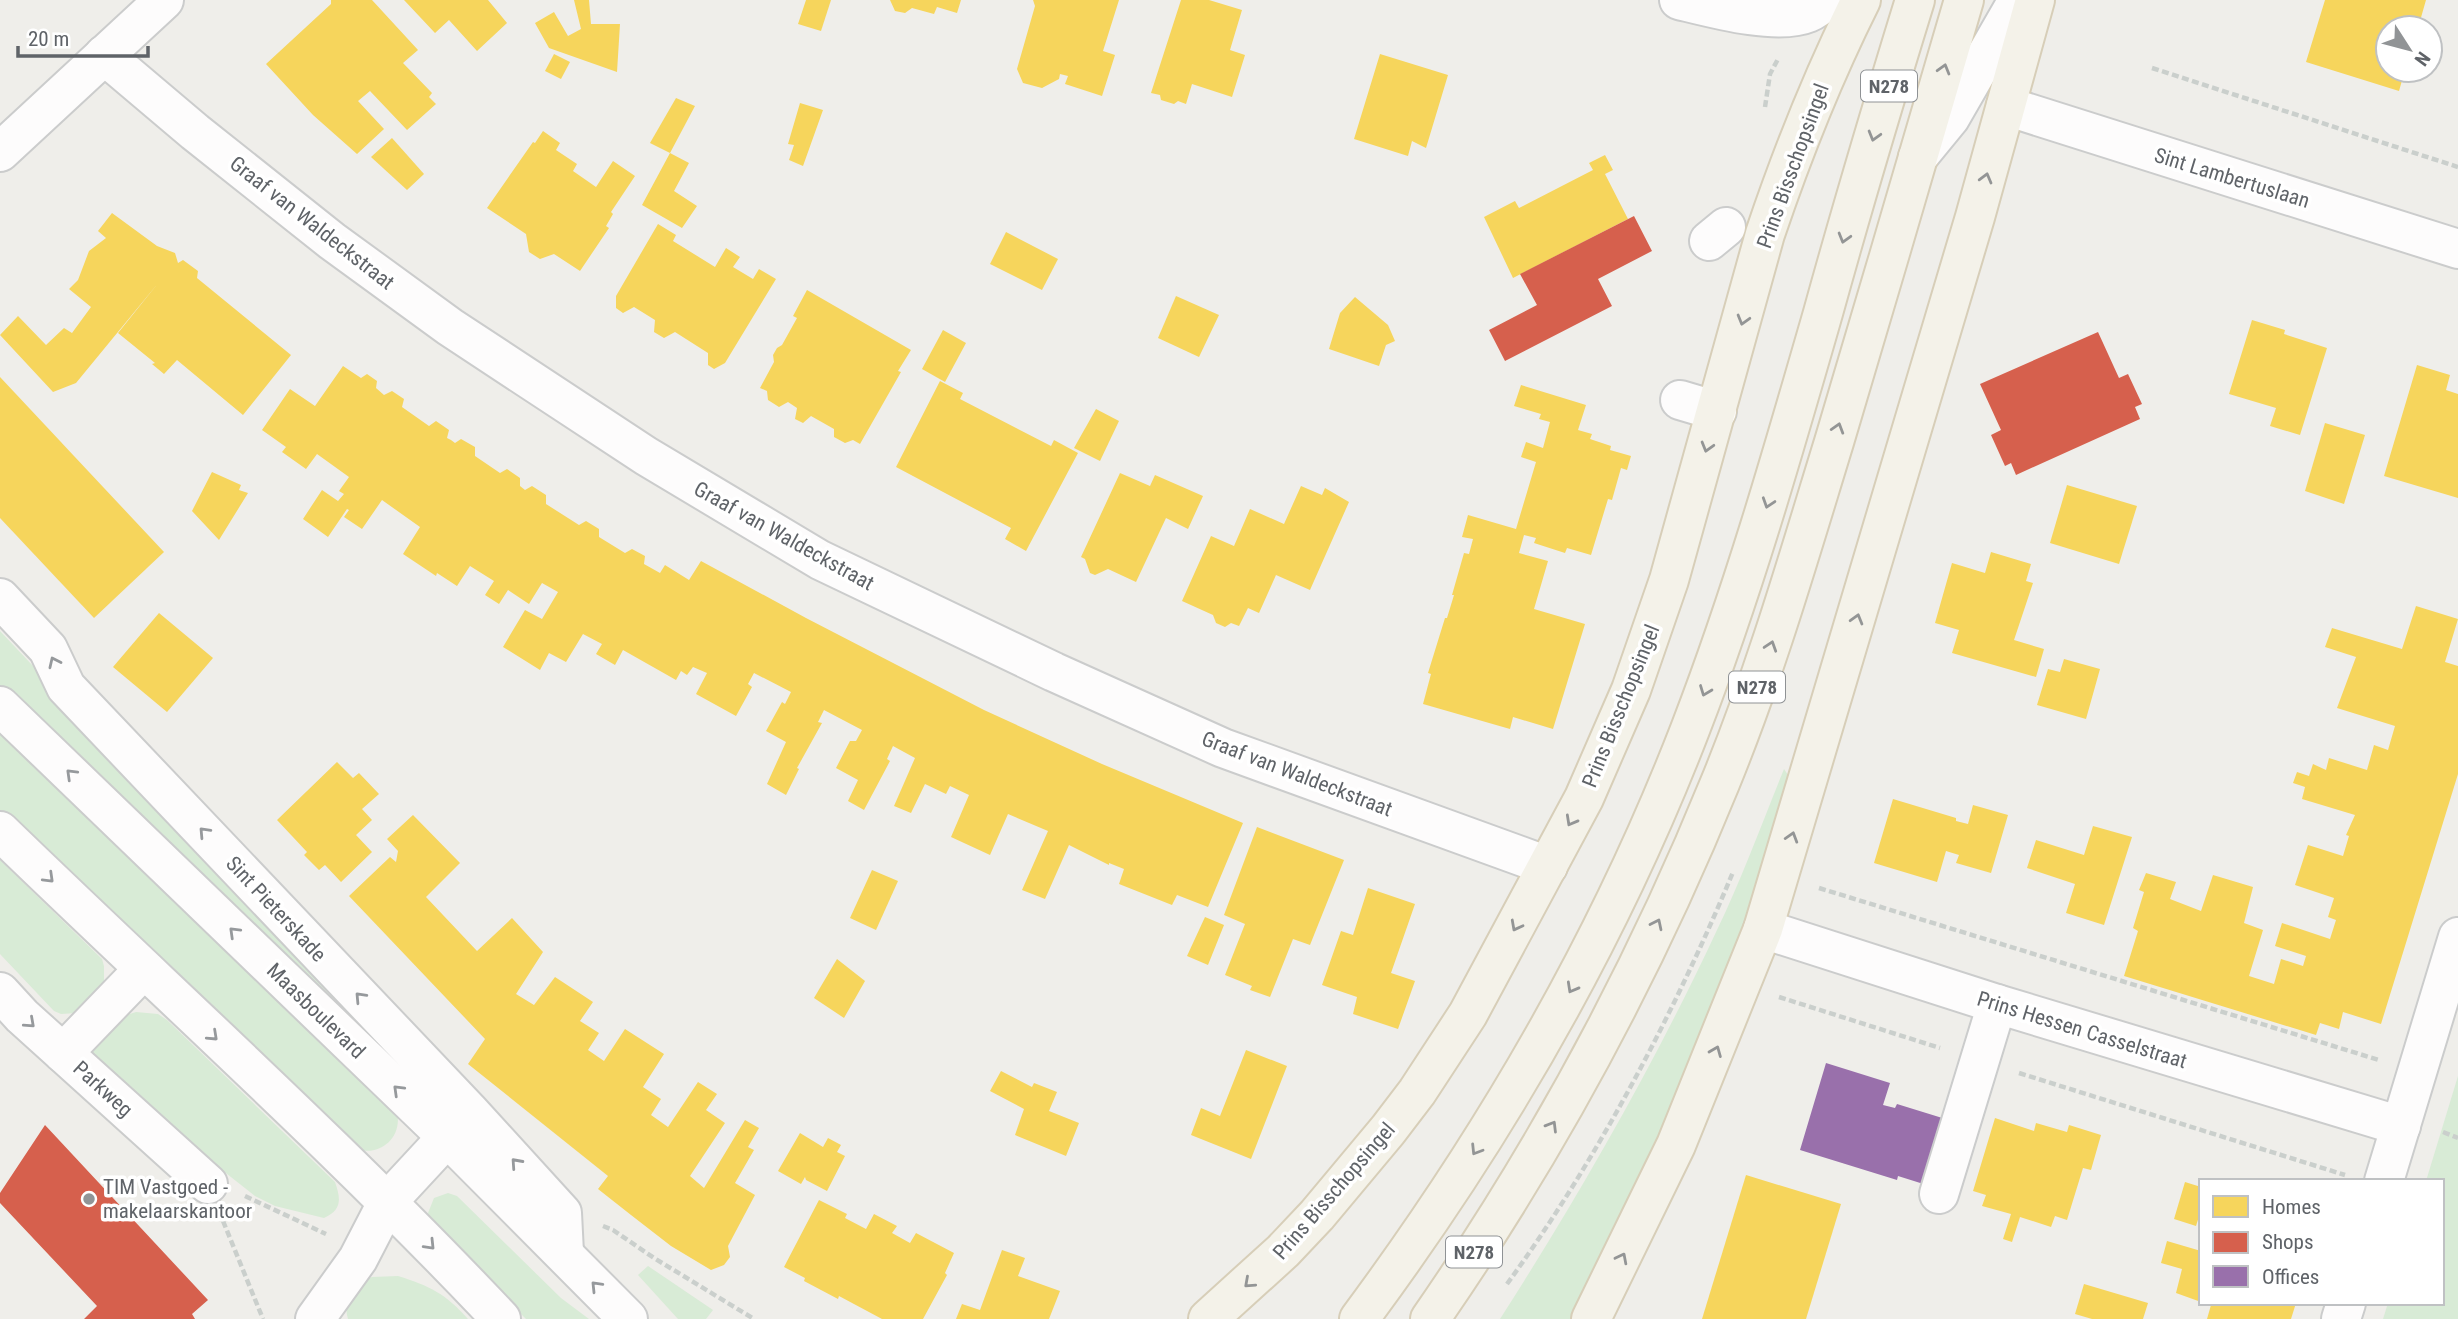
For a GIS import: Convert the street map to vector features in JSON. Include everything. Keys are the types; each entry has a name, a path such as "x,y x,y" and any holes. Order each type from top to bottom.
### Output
{"main road":[{"name":"Prins Bisschopsingel","path":"1208,1319 1283,1251 1339,1190 1403,1111 1468,1014 1584,798 1631,690 1669,580 1765,234 1778,196 1805,122 1861,0"},
{"name":"N278","path":"1359,1319 1449,1192 1537,1050 1604,927 1670,777 1723,639 1770,496 1915,0"},
{"name":"N278","path":"1430,1319 1490,1228 1556,1118 1664,910 1716,793 1783,611 1964,0"},
{"path":"1591,1319 1676,1145 1742,985 1781,876 2035,0"}],"street":[{"path":"0,152 164,0"},
{"path":"1679,0 1755,14 1811,8"},
{"path":"1917,158 1950,118 2018,0"},
{"name":"Graaf van Waldeckstraat","path":"104,55 321,233 429,313 646,457 820,560 1054,672 1223,748 1548,866"},
{"name":"Sint Lambertuslaan","path":"2006,106 2458,248"},
{"path":"1680,400 1717,411"},
{"name":"Sint Pieterskade","path":"0,598 48,649 66,687 459,1125 562,1213"},
{"name":"Maasboulevard","path":"0,706 459,1125 564,1253 628,1319"},
{"path":"0,831 388,1201 501,1319"},
{"name":"Prins Hessen Casselstraat","path":"1763,929 1997,1004 2401,1126"},
{"path":"2367,1179 2401,1126 2458,937"},
{"path":"62,1053 144,970"},
{"name":"Parkweg","path":"0,992 213,1197"},
{"path":"1939,1194 1997,1004"},
{"path":"318,1317 358,1259 388,1201 459,1125"},
{"path":"562,1213 564,1253"}],"path":[{"path":"2152,68 2458,167"},
{"path":"1781,876 2417,1071"},
{"path":"1742,985 2367,1179"},
{"path":"263,1319 213,1197 234,1191 330,1235"},
{"path":"562,1213 613,1230 754,1319"}],"green space":[{"path":"0,631 408,1063 399,1073 0,687"},
{"path":"0,726 396,1109 396,1130 386,1145 368,1151 349,1145 0,810"},
{"path":"1784,769 1790,778 1748,922 1665,1142 1575,1319 1500,1319 1587,1177 1668,1030 1726,910"},
{"path":"0,860 102,959 104,983 77,1013 61,1014 54,1011 0,954"},
{"path":"136,1012 158,1014 167,1020 335,1182 339,1199 337,1208 330,1215 324,1218 275,1206 255,1196 203,1155 89,1054 115,1023"},
{"path":"2458,1076 2458,1319 2383,1319 2387,1305 2444,1305 2444,1179 2427,1179"},
{"path":"448,1193 457,1196 561,1298 589,1319 526,1319 429,1222 428,1213 434,1198"},
{"path":"648,1266 713,1310 706,1319 678,1319 638,1275"},
{"path":"398,1276 437,1292 468,1319 348,1319 347,1305 354,1284 372,1277"}],"building: Homes":[{"path":"331,0 372,0 418,50 403,63 432,93 429,97 436,104 407,130 370,91 358,101 384,129 357,154 313,115 266,64 331,4"},
{"path":"404,0 488,0 507,23 477,51 449,20 435,33"},
{"path":"574,0 589,0 591,24 620,24 617,72 549,48 535,23 554,12 568,36 581,29"},
{"path":"806,0 831,0 821,31 798,24"},
{"path":"890,0 961,0 957,13 937,7 934,14 912,8 905,13 895,11"},
{"path":"1033,0 1119,0 1103,51 1115,55 1102,96 1065,84 1068,76 1060,74 1059,79 1042,88 1023,83 1017,69 1035,6"},
{"path":"1181,0 1209,0 1242,10 1230,50 1245,55 1232,97 1192,84 1186,104 1161,100 1160,95 1151,93"},
{"path":"2325,0 2426,0 2422,14 2374,14 2374,83 2306,62"},
{"path":"554,54 570,62 561,79 545,71"},
{"path":"1380,54 1448,75 1426,148 1412,141 1408,156 1354,139"},
{"path":"2377,84 2401,84 2399,91"},
{"path":"676,98 695,106 670,153 650,143"},
{"path":"800,103 823,110 803,166 789,160 794,145 788,144"},
{"path":"543,131 560,143 556,150 577,164 573,171 596,187 613,161 635,176 611,212 613,214 606,226 609,228 580,271 554,254 540,259 529,252 526,234 487,208"},
{"path":"392,138 424,174 407,190 371,157"},
{"path":"670,153 689,163 674,191 697,206 682,228 642,205"},
{"path":"1605,155 1613,170 1605,174 1628,219 1513,278 1484,217 1515,201 1519,208 1593,170 1589,163"},
{"path":"112,213 157,246 175,253 178,263 183,260 198,271 197,278 291,355 243,415 177,360 164,374 152,364 155,363 118,333 159,282 76,383 53,392 0,335 18,316 46,345 64,328 72,333 91,307 69,289 78,280 89,251 106,238 98,231"},
{"path":"658,224 676,235 673,241 715,267 726,248 740,257 733,267 753,279 759,269 776,279 725,363 714,369 708,365 708,353 675,332 664,338 654,332 655,320 634,307 623,313 616,308 616,296"},
{"path":"1006,232 1058,259 1042,290 990,264"},
{"path":"807,290 911,350 860,444 853,440 845,443 834,437 834,429 811,416 803,423 795,419 797,408 788,402 779,407 768,400 767,391 760,388 774,362 773,355 782,345 797,318 793,316"},
{"path":"1176,296 1219,315 1199,357 1158,338"},
{"path":"1355,297 1388,325 1395,341 1386,345 1379,366 1329,349 1340,313"},
{"path":"2252,320 2285,330 2284,334 2327,348 2300,435 2270,426 2276,408 2229,394"},
{"path":"943,330 966,343 945,382 922,369"},
{"path":"2417,365 2450,375 2446,390 2458,394 2458,498 2384,476"},
{"path":"343,366 361,378 367,374 377,381 376,388 384,395 392,391 404,399 402,407 429,426 436,421 449,430 447,438 455,443 461,439 475,447 475,456 500,473 507,469 520,478 520,486 525,490 532,486 546,495 546,504 579,525 586,521 599,529 599,537 625,553 632,549 645,556 644,564 660,573 665,565 689,580 701,561 984,710 1102,764 1243,823 1208,907 1177,895 1172,905 1119,884 1124,869 1109,865 1069,845 1045,899 1022,890 1048,831 1008,814 990,855 951,837 969,795 950,786 946,794 925,784 911,813 894,806 915,758 893,746 887,759 890,761 864,810 848,801 858,780 836,768 850,741 856,741 862,730 824,710 818,722 822,723 797,768 799,769 786,795 767,784 786,742 766,731 782,702 785,704 791,692 754,673 748,684 752,687 736,716 696,694 707,673 693,667 687,675 681,671 676,680 623,650 615,665 596,654 602,644 583,634 566,662 549,653 540,670 503,647 525,610 542,619 558,592 542,583 529,604 508,590 499,604 485,595 494,581 470,566 457,586 437,573 436,576 403,554 420,527 382,500 362,529 344,517 349,510 347,509 328,537 303,519 322,490 338,501 344,494 339,491 349,477 317,454 306,469 282,452 286,447 262,430 290,389 315,406"},
{"path":"0,377 164,552 94,618 0,518"},
{"path":"940,381 963,393 960,399 1051,446 1054,440 1078,453 1026,551 1005,539 1011,528 896,467"},
{"path":"1521,385 1586,405 1578,430 1592,434 1590,439 1611,446 1610,450 1631,456 1627,470 1621,468 1612,500 1608,499 1591,555 1567,548 1565,553 1534,543 1536,538 1524,535 1519,553 1548,561 1534,609 1585,624 1553,729 1513,717 1510,729 1423,704 1431,674 1428,673 1454,595 1464,553 1469,554 1473,539 1462,537 1468,515 1516,529 1536,462 1521,457 1526,442 1543,448 1550,422 1539,419 1541,414 1514,406"},
{"path":"1096,409 1119,421 1100,461 1074,448"},
{"path":"2325,423 2365,435 2344,504 2305,491"},
{"path":"212,472 241,485 239,490 248,493 219,540 192,511"},
{"path":"1120,473 1150,486 1155,475 1203,496 1188,529 1166,518 1136,582 1108,569 1095,575 1090,573 1085,559 1081,557"},
{"path":"2067,485 2137,506 2119,564 2050,543"},
{"path":"1301,486 1322,495 1325,488 1349,502 1310,590 1276,575 1259,613 1248,608 1239,626 1231,623 1225,627 1216,623 1213,615 1182,601 1211,536 1234,546 1250,509 1284,524"},
{"path":"1991,552 2031,564 2026,581 2033,583 2014,640 2044,649 2036,677 1952,653 1959,630 1935,623 1952,563 1985,573"},
{"path":"2416,606 2458,619 2445,662 2458,666 2458,774 2381,1024 2343,1012 2339,1029 2320,1023 2316,1035 2124,976 2138,931 2133,928 2144,892 2139,890 2146,873 2176,882 2170,899 2201,911 2213,875 2253,887 2244,923 2263,930 2249,976 2274,984 2281,959 2303,966 2306,956 2275,946 2282,923 2330,939 2336,920 2328,917 2334,898 2295,885 2308,845 2343,856 2349,836 2346,835 2355,815 2302,799 2305,787 2293,783 2297,772 2309,776 2313,764 2326,770 2329,758 2367,770 2374,745 2388,750 2395,726 2337,708 2356,657 2325,647 2332,628 2402,649"},
{"path":"159,613 213,658 167,712 113,667"},
{"path":"2064,659 2100,669 2086,719 2037,705 2048,669 2060,672"},
{"path":"337,762 353,778 359,773 379,794 362,809 372,820 356,835 372,852 341,882 325,865 319,870 304,855 307,852 277,820"},
{"path":"1893,799 1968,824 1973,805 2008,815 1991,873 1956,863 1959,855 1946,851 1937,882 1874,863"},
{"path":"413,815 460,863 426,897 477,951 512,918 543,952 516,994 534,1005 555,977 593,1002 580,1021 599,1033 588,1050 604,1061 625,1029 664,1054 643,1087 661,1099 651,1115 668,1127 698,1082 717,1094 706,1110 725,1123 690,1176 704,1188 745,1120 759,1128 748,1147 754,1150 735,1183 755,1195 728,1246 730,1257 724,1265 711,1270 671,1246 631,1215 598,1189 608,1176 468,1064 485,1039 349,896 390,857 396,862 398,851 387,839"},
{"path":"2093,826 2132,837 2104,925 2066,913 2075,884 2027,868 2036,840 2084,855"},
{"path":"1257,827 1344,860 1310,945 1293,939 1270,997 1250,990 1252,986 1225,975 1245,924 1224,915"},
{"path":"872,870 898,881 876,930 850,918"},
{"path":"1368,888 1415,904 1391,973 1415,981 1398,1029 1353,1014 1357,997 1322,985 1341,931 1353,935"},
{"path":"1205,917 1224,925 1208,965 1187,956"},
{"path":"837,959 865,981 844,1018 814,998"},
{"path":"1246,1050 1287,1066 1251,1159 1191,1135 1201,1108 1220,1116"},
{"path":"1001,1071 1032,1087 1034,1083 1057,1092 1049,1111 1079,1123 1066,1156 1015,1135 1024,1109 990,1091"},
{"path":"1995,1118 2034,1131 2036,1123 2067,1132 2069,1125 2101,1135 2091,1170 2083,1168 2067,1220 2055,1216 2051,1227 2020,1217 2012,1242 2003,1239 2011,1214 1982,1206 1986,1195 1973,1191"},
{"path":"800,1133 823,1147 828,1138 841,1145 837,1152 845,1156 827,1191 805,1177 801,1184 778,1171"},
{"path":"1746,1175 1841,1204 1806,1319 1702,1319"},
{"path":"2185,1182 2199,1186 2199,1216 2196,1226 2174,1219"},
{"path":"819,1200 847,1214 845,1218 866,1229 874,1214 897,1226 892,1233 910,1243 916,1233 954,1253 945,1273 947,1275 923,1319 882,1319 804,1281 805,1278 784,1267"},
{"path":"2167,1241 2199,1250 2199,1301 2176,1293 2182,1269 2161,1263"},
{"path":"1002,1250 1025,1258 1018,1276 1060,1291 1049,1319 956,1319 962,1304 980,1310"},
{"path":"2084,1284 2148,1303 2143,1319 2092,1319 2075,1314"},
{"path":"2211,1305 2295,1305 2291,1319 2207,1319"}],"building: Shops":[{"path":"1634,216 1652,251 1598,279 1612,306 1505,361 1489,330 1537,305 1520,274"},
{"path":"2098,332 2119,378 2128,374 2142,404 2135,407 2140,419 2016,475 2011,463 2005,466 1991,435 2001,430 1980,384"},
{"path":"45,1125 208,1300 192,1314 195,1319 84,1319 97,1306 0,1203 0,1193"}],"building: Offices":[{"path":"1826,1063 1890,1083 1883,1105 1895,1108 1897,1104 1952,1121 1933,1187 1898,1176 1897,1180 1800,1150"}],"place":[{"name":"TIM Vastgoed - makelaarskantoor","path":"89,1199"}]}
